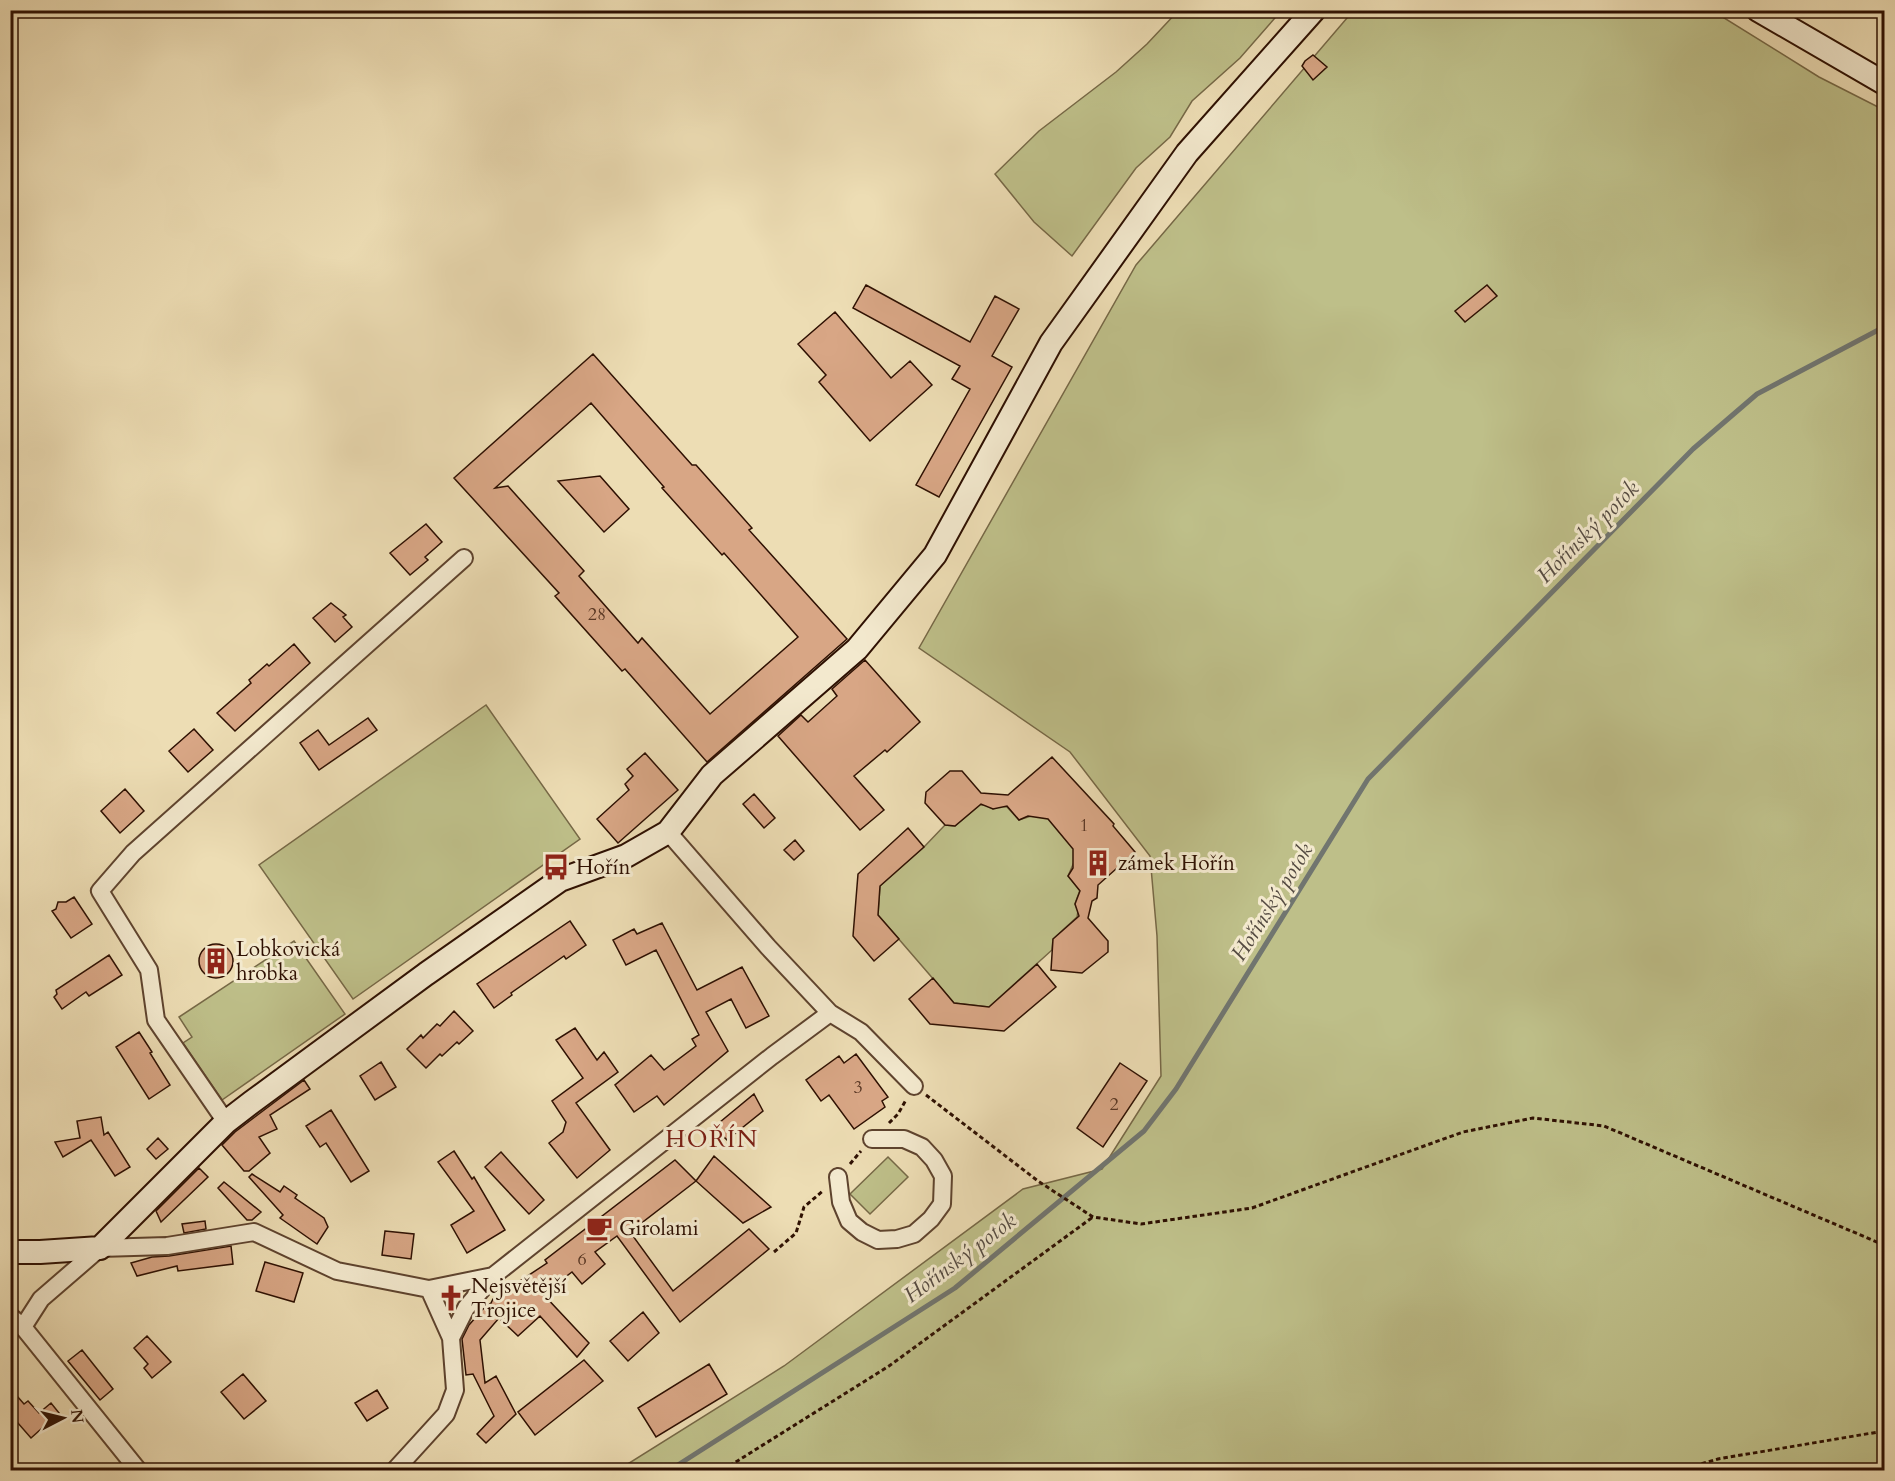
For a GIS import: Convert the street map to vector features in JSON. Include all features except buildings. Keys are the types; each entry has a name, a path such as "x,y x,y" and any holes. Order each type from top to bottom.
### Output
{"street":[{"path":"23,1327 41,1299 100,1248 225,1122 426,974 560,880 626,856 668,832 712,775 857,649 935,555 1051,343 1187,153 1314,10"},
{"path":"1758,10 1884,82"},
{"path":"225,1122 156,1020 149,970 100,891 132,853 464,558"},
{"path":"668,832 768,947 830,1013 861,1032 914,1086"},
{"path":"451,1338 466,1308 493,1276 830,1013"},
{"path":"838,1177 841,1202 849,1221 862,1232 878,1240 897,1239 914,1234 931,1219 942,1204 943,1176 934,1160 922,1147 904,1139 872,1138"},
{"path":"10,1252 167,1246 255,1232 337,1271 429,1289 493,1276"},
{"path":"394,1470 446,1414 455,1390 451,1338 429,1289"},
{"path":"10,1316 23,1327 138,1470"}],"path":[{"path":"914,1086 1038,1181 1093,1217 1141,1224 1252,1208 1463,1132 1533,1118 1604,1126 1884,1245"},
{"path":"723,1470 889,1366 1093,1217"},
{"path":"1680,1470 1718,1459 1884,1431"}],"green space":[{"path":"1178,11 1281,11 1240,58 1192,101 1170,137 1136,168 1072,256 1034,222 995,174 1039,131 1116,72"},
{"path":"1353,11 1713,11 1819,77 1884,110 1884,1470 618,1470 784,1366 1023,1189 1102,1169 1161,1076 1157,936 1150,856 1070,752 919,648 1136,265"},
{"path":"486,705 580,839 353,999 259,865"},
{"path":"980,805 987,805 993,809 1000,806 1007,807 1019,820 1044,812 1078,853 1068,876 1080,890 1075,904 1078,911 1077,917 1053,939 1052,950 989,1007 954,1003 878,915 880,886 945,825 955,826"},
{"path":"294,941 345,1014 222,1100 183,1043 192,1037 179,1017"},
{"path":"888,1157 908,1177 870,1214 850,1194"}],"waterway":[{"name":"Hořínský potok","path":"670,1470 955,1288 1144,1131 1176,1089 1368,779 1693,449 1757,394 1884,327"}],"place":[{"name":"zámek Hořín","path":"1098,863"},
{"name":"Hořín","path":"556,867"},
{"name":"Lobkovická hrobka","path":"216,961"},
{"name":"Girolami","path":"599,1228"},
{"name":"Nejsvětější Trojice","path":"451,1298"}],"district":[{"name":"HOŘÍN","path":"712,1139"}]}
